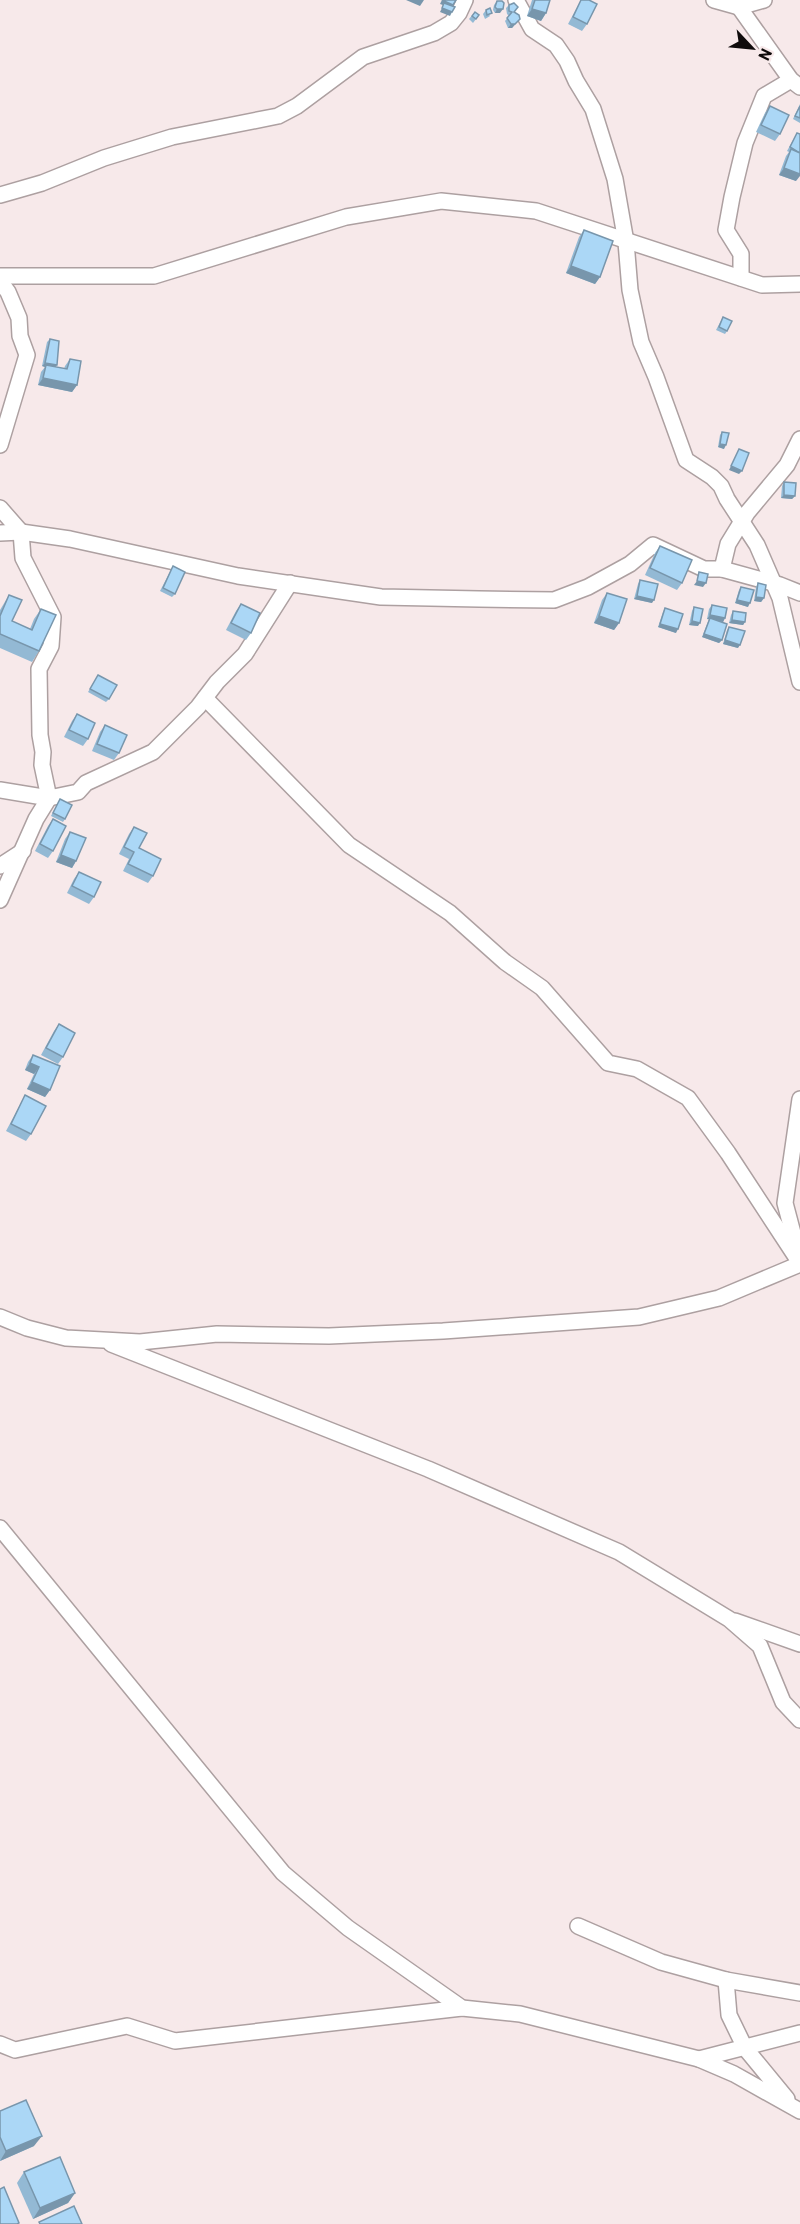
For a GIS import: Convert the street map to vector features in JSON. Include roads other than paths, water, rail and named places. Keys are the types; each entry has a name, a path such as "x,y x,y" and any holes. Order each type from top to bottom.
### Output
{"street":[{"path":"0,195 42,183 104,158 172,137 278,116 297,106 363,57 434,33 451,23 465,0"},
{"path":"516,0 532,29 556,45 593,109 615,179 626,242 630,290 641,342 656,377 681,452 686,460 712,477 721,486 727,500 757,545 780,598 800,682"},
{"path":"714,0 737,4 764,0"},
{"path":"737,4 796,84 764,96 746,142 726,230 741,254 741,278"},
{"path":"0,276 154,276 346,217 441,201 536,211 762,285 800,284"},
{"path":"0,281 8,292 19,318 20,336 27,355 0,445"},
{"path":"722,570 728,544 742,522 787,465 800,439"},
{"path":"0,508 21,532 23,558 53,617 51,646 39,669 42,765 49,798 36,819 0,900"},
{"path":"0,533 21,532 70,539 238,576 381,597 554,600 588,587 630,564 653,545 704,569 722,570 800,593"},
{"path":"0,790 49,798 78,792 86,783 153,752 205,698 216,682 245,654 290,583"},
{"path":"205,698 349,845 450,913 505,962 542,988 608,1064 637,1069 688,1098 728,1153 800,1263"},
{"path":"0,866 23,850"},
{"path":"800,1099 785,1203 800,1263"},
{"path":"0,1317 27,1328 66,1338 140,1342 217,1334 340,1335 639,1317 719,1298 800,1263"},
{"path":"104,1340 119,1349 428,1469 619,1552 729,1619 760,1646 783,1702 800,1720"},
{"path":"0,1528 283,1873 348,1928 462,2008"},
{"path":"729,1619 800,1644"},
{"path":"578,1926 661,1962 726,1980 800,1993"},
{"path":"726,1980 729,2015 745,2048 796,2109"},
{"path":"0,2056 15,2050 127,2026 175,2041 462,2008 520,2014 699,2059 734,2074 796,2109"},
{"path":"699,2059 800,2032"},
{"path":"0,2044 15,2050"}]}
